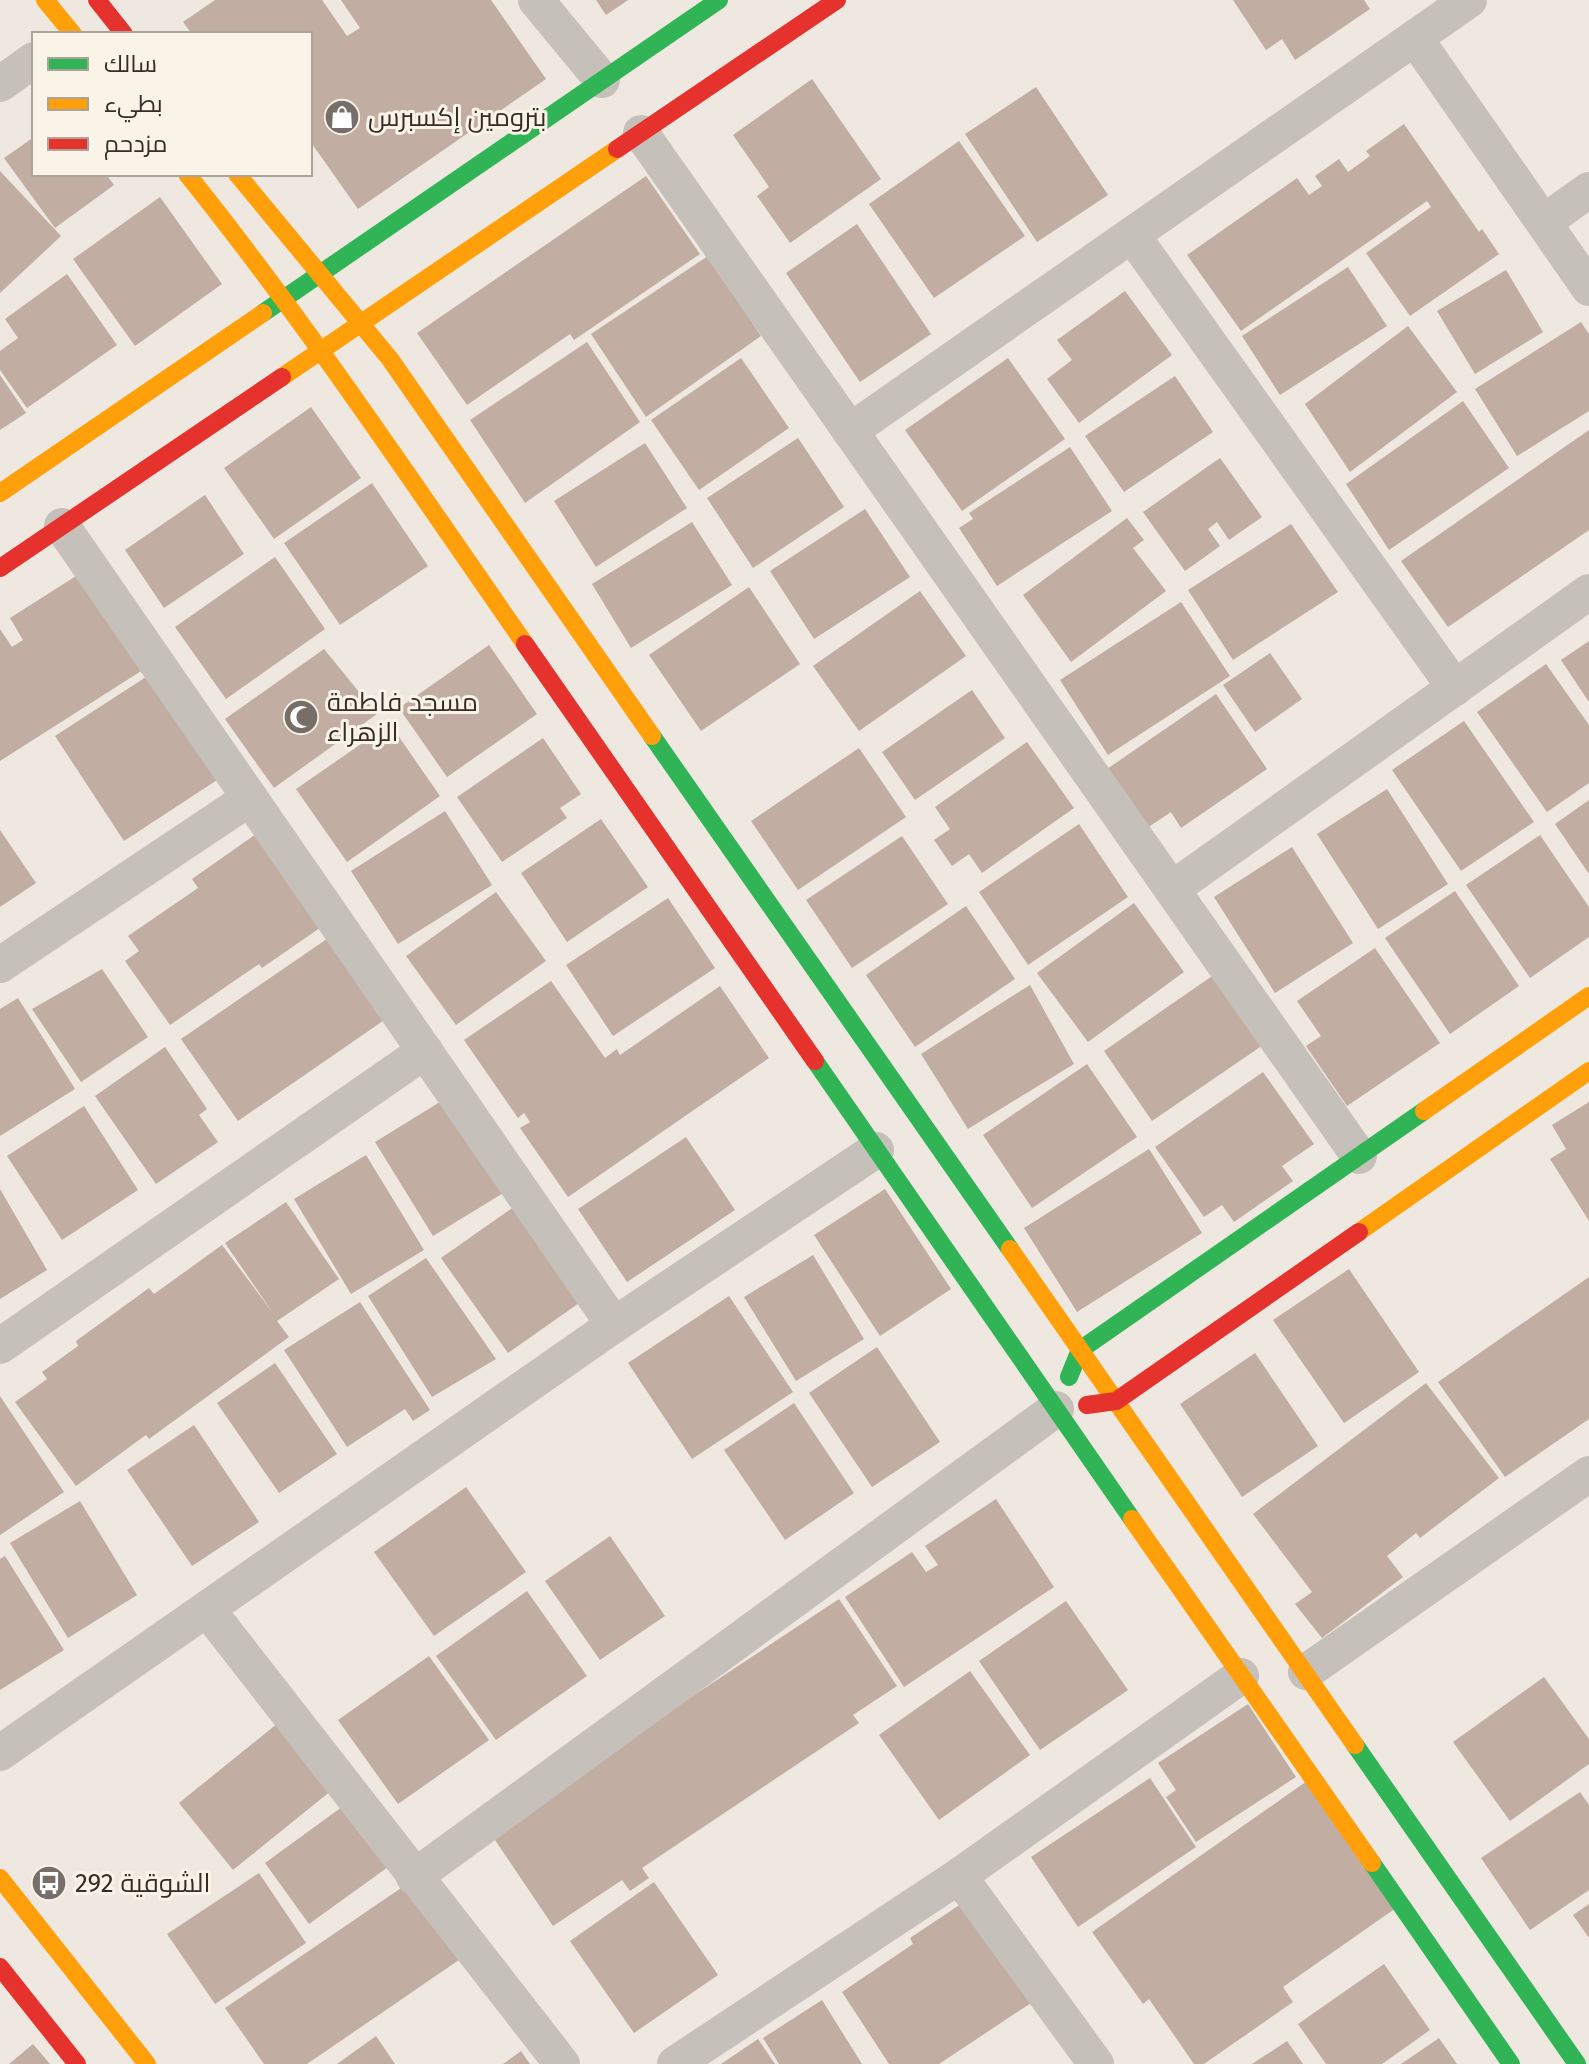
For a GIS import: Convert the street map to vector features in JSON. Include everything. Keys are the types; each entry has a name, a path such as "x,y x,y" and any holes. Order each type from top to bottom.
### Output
{"street":[{"path":"45,0 70,32"},
{"path":"97,0 122,32"},
{"path":"536,0 602,80"},
{"path":"0,493 719,0"},
{"path":"0,568 837,0"},
{"path":"850,431 1469,0"},
{"path":"1415,38 1589,288"},
{"path":"0,84 32,61"},
{"path":"641,133 1359,1156"},
{"path":"189,176 284,298 1511,2064"},
{"path":"239,176 390,359 1577,2064"},
{"path":"1544,222 1589,190"},
{"path":"1132,235 1455,688"},
{"path":"62,526 614,1325"},
{"path":"1172,889 1589,592"},
{"path":"0,965 250,798"},
{"path":"1056,1409 1080,1350 1589,996"},
{"path":"0,1346 425,1051"},
{"path":"414,1877 1056,1409 1116,1401 1589,1071"},
{"path":"0,1753 614,1325 876,1150"},
{"path":"1306,1672 1588,1476"},
{"path":"207,1609 562,2064"},
{"path":"675,2064 959,1876 1241,1676"},
{"path":"959,1876 1096,2064"},
{"path":"0,1878 147,2064"},
{"path":"6,1987 77,2064"}],"building":[{"path":"215,0 322,0 347,36 360,28 341,0 491,0 546,79 358,209 312,144 312,32 190,32 183,22"},
{"path":"596,0 628,0 606,15"},
{"path":"1233,0 1364,0 1370,9 1295,60 1282,39 1266,50"},
{"path":"812,79 881,179 790,243 757,196 769,187 733,135"},
{"path":"1036,87 1108,195 1037,242 965,134"},
{"path":"1404,124 1479,232 1482,229 1499,254 1410,316 1366,253 1431,207 1427,201 1241,331 1187,255 1297,178 1309,195 1322,186 1315,176 1339,159 1348,172 1370,156 1366,151"},
{"path":"32,138 32,176 107,176 114,185 55,228 4,158"},
{"path":"959,141 1025,236 934,298 869,204"},
{"path":"0,171 61,236 0,293"},
{"path":"646,176 700,254 574,340 570,334 467,405 417,333"},
{"path":"160,197 222,284 135,346 73,259"},
{"path":"857,224 931,334 860,382 786,273"},
{"path":"708,256 761,336 646,417 591,334"},
{"path":"1348,267 1387,326 1280,395 1242,336"},
{"path":"1506,270 1543,332 1475,374 1437,311"},
{"path":"67,274 117,345 27,408 0,370 0,351 18,338 5,319"},
{"path":"1125,291 1172,355 1079,423 1047,379 1072,360 1057,340"},
{"path":"1581,322 1589,334 1589,411 1517,456 1475,389"},
{"path":"1408,326 1457,392 1350,472 1305,404"},
{"path":"587,342 640,422 525,503 470,420"},
{"path":"741,358 789,428 699,490 651,420"},
{"path":"1008,358 1065,439 962,511 905,430"},
{"path":"0,375 26,413 0,430"},
{"path":"1175,376 1213,432 1124,492 1085,436"},
{"path":"1463,401 1509,468 1389,550 1346,484"},
{"path":"311,407 361,478 274,539 224,468"},
{"path":"1589,430 1589,530 1448,627 1401,561"},
{"path":"798,438 844,507 753,568 707,498"},
{"path":"645,443 687,508 596,567 554,501"},
{"path":"1070,447 1112,511 997,586 959,528 973,519 969,513"},
{"path":"1220,458 1262,517 1229,540 1217,522 1208,529 1220,546 1185,571 1143,512"},
{"path":"372,483 428,566 340,625 284,543"},
{"path":"205,495 244,554 164,608 125,550"},
{"path":"865,509 910,577 814,639 770,571"},
{"path":"1127,518 1144,540 1133,548 1166,591 1071,662 1023,595"},
{"path":"692,522 732,585 631,648 592,584"},
{"path":"1291,524 1338,592 1233,660 1188,590"},
{"path":"275,557 325,629 226,699 175,627"},
{"path":"87,569 149,666 0,761 0,629 12,647 23,640 10,618"},
{"path":"749,587 800,664 701,731 649,655"},
{"path":"920,591 966,656 859,731 813,666"},
{"path":"1181,602 1230,676 1108,755 1060,680"},
{"path":"1589,641 1589,702 1561,660"},
{"path":"489,645 537,714 447,777 399,708"},
{"name":"مسجد فاطمة الزهراء","path":"324,649 377,714 274,788 225,719"},
{"path":"1270,653 1302,699 1255,732 1223,685"},
{"path":"1546,664 1589,725 1589,783 1547,812 1477,712"},
{"path":"149,675 217,780 124,841 55,736"},
{"path":"972,690 1005,738 915,800 882,752"},
{"path":"1216,694 1267,769 1181,828 1171,812 1147,828 1107,769"},
{"path":"1464,721 1534,822 1461,871 1392,770"},
{"path":"390,724 440,796 347,862 296,789"},
{"path":"543,738 581,794 560,808 567,818 502,862 457,797"},
{"path":"1027,742 1074,808 982,873 969,854 952,866 934,840 950,829 935,807"},
{"path":"859,748 906,817 798,890 751,821"},
{"path":"1387,789 1448,884 1378,929 1317,834"},
{"path":"1589,800 1589,874 1555,824"},
{"path":"445,811 492,885 398,944 351,871"},
{"path":"601,819 648,887 567,942 521,873"},
{"path":"1079,824 1128,897 1028,965 979,892"},
{"path":"263,829 327,923 262,968 259,964 170,1025 125,961 139,951 128,936 198,888 192,879"},
{"path":"0,830 36,883 0,907"},
{"path":"1540,835 1589,907 1589,937 1530,978 1466,885"},
{"path":"902,836 948,904 852,968 806,900"},
{"path":"1292,847 1353,943 1275,993 1214,897"},
{"path":"1455,891 1519,986 1450,1034 1385,938"},
{"path":"496,892 546,961 456,1025 406,956"},
{"path":"668,898 715,968 613,1036 566,965"},
{"path":"1134,903 1184,972 1088,1042 1037,973"},
{"path":"966,906 1015,979 915,1047 866,975"},
{"path":"337,932 393,1014 238,1121 181,1039"},
{"path":"1375,948 1440,1043 1347,1106 1306,1046 1321,1036 1297,1001"},
{"path":"102,969 148,1037 81,1082 32,1009"},
{"path":"1215,974 1263,1045 1152,1121 1104,1051"},
{"path":"551,981 605,1058 617,1049 620,1055 720,986 769,1058 568,1197 520,1128 530,1122 524,1113 518,1118 464,1040"},
{"path":"1030,985 1074,1064 968,1129 921,1054"},
{"path":"18,998 75,1089 0,1136 0,1009"},
{"path":"165,1047 207,1109 199,1115 218,1142 156,1184 95,1096"},
{"path":"1087,1064 1137,1137 1032,1208 983,1135"},
{"path":"1263,1072 1314,1144 1282,1166 1293,1181 1234,1222 1222,1205 1204,1217 1155,1147"},
{"path":"448,1097 505,1192 433,1236 375,1142"},
{"path":"1589,1102 1589,1221 1550,1159 1566,1149 1552,1125"},
{"path":"84,1106 138,1190 62,1240 7,1156"},
{"path":"686,1137 735,1210 627,1282 578,1209"},
{"path":"1149,1149 1202,1233 1077,1312 1024,1228"},
{"path":"366,1155 424,1250 351,1294 294,1199"},
{"path":"0,1189 47,1270 0,1299"},
{"path":"885,1189 951,1289 880,1336 814,1235"},
{"path":"286,1202 339,1279 277,1321 289,1337 149,1439 146,1435 76,1486 15,1402 47,1379 42,1372 78,1346 76,1341 149,1288 154,1294 222,1245 273,1313 225,1243"},
{"path":"515,1206 582,1301 508,1353 441,1258"},
{"path":"813,1255 864,1339 796,1381 744,1297"},
{"path":"426,1258 496,1359 432,1397 368,1296"},
{"path":"1349,1269 1419,1372 1344,1423 1273,1320"},
{"path":"1589,1277 1589,1419 1505,1477 1438,1382"},
{"path":"729,1296 793,1392 692,1459 628,1363"},
{"path":"360,1302 430,1410 413,1421 405,1409 347,1447 284,1350"},
{"path":"877,1347 940,1442 872,1487 809,1393"},
{"path":"1255,1353 1318,1446 1242,1497 1180,1404"},
{"path":"275,1363 337,1454 279,1493 217,1403"},
{"path":"1426,1383 1499,1478 1420,1538 1416,1533 1387,1556 1403,1577 1322,1638 1295,1604 1312,1592 1253,1514"},
{"path":"0,1396 64,1492 0,1535"},
{"path":"794,1403 854,1493 785,1540 724,1450"},
{"path":"194,1425 259,1522 192,1566 127,1470"},
{"path":"466,1487 526,1572 434,1636 374,1552"},
{"path":"996,1499 1054,1587 904,1687 845,1597 912,1552 926,1572 938,1565 925,1546"},
{"path":"80,1501 137,1595 68,1638 10,1543"},
{"path":"610,1536 665,1616 600,1660 545,1581"},
{"path":"5,1556 64,1650 0,1690 0,1559"},
{"path":"527,1591 587,1676 496,1740 436,1656"},
{"path":"839,1599 897,1686 853,1715 859,1723 642,1868 649,1878 630,1891 622,1880 553,1926 489,1831"},
{"path":"1066,1601 1128,1690 1040,1750 979,1661"},
{"path":"429,1656 489,1740 398,1804 338,1720"},
{"path":"970,1671 1030,1755 939,1820 879,1735"},
{"path":"1544,1677 1589,1739 1589,1764 1510,1821 1453,1742"},
{"path":"1248,1704 1296,1777 1196,1842 1166,1797 1176,1790 1158,1763"},
{"path":"283,1719 337,1786 233,1870 179,1803"},
{"path":"1150,1778 1196,1847 1078,1927 1031,1857"},
{"path":"1307,1781 1396,1908 1283,1987 1293,2002 1204,2064 1194,2064 1149,1999 1143,2004 1092,1932"},
{"path":"1580,1792 1589,1805 1589,1890 1530,1930 1481,1858"},
{"path":"350,1801 395,1862 309,1924 265,1863"},
{"path":"259,1873 306,1943 215,2004 167,1934"},
{"path":"654,1882 718,1975 634,2033 570,1941"},
{"path":"407,1884 459,1960 307,2064 264,2064 225,2008"},
{"path":"964,1902 1031,2003 939,2064 889,2064 842,1992 913,1944 910,1938"},
{"path":"1589,1904 1589,1938 1573,1915"},
{"path":"1384,1964 1430,2030 1382,2064 1326,2064 1298,2024"},
{"path":"822,2000 862,2064 779,2064 763,2038"},
{"path":"376,2036 395,2064 337,2064"},
{"path":"1439,2038 1457,2064 1401,2064"},
{"path":"758,2039 775,2064 721,2064"},
{"path":"1287,2041 1303,2064 1252,2064"},
{"path":"33,2044 50,2064 9,2064"},
{"path":"521,2051 530,2064 503,2064"}],"traffic: fast":[{"path":"263,313 719,0"},
{"path":"652,736 1010,1249"},
{"path":"815,1061 1132,1519"},
{"path":"1069,1377 1080,1350 1424,1111"},
{"path":"1355,1745 1577,2064"},
{"path":"1372,1863 1511,2064"}],"traffic: slow":[{"path":"45,0 71,32"},
{"path":"282,377 617,149"},
{"path":"189,176 318,347 525,644"},
{"path":"239,176 390,359 652,736"},
{"path":"0,493 263,313"},
{"path":"1424,1111 1589,996"},
{"path":"1359,1232 1589,1071"},
{"path":"1010,1249 1355,1745"},
{"path":"1132,1519 1372,1863"},
{"path":"0,1878 147,2064"}],"traffic: jam":[{"path":"97,0 122,32"},
{"path":"617,149 837,0"},
{"path":"0,568 282,377"},
{"path":"525,644 815,1061"},
{"path":"1087,1405 1116,1401 1359,1232"},
{"path":"0,1967 77,2064"}],"place":[{"name":"بترومين إكسبرس","path":"342,117"},
{"name":"مسجد فاطمة الزهراء","path":"301,717"},
{"name":"الشوقية 292","path":"49,1883"}]}
